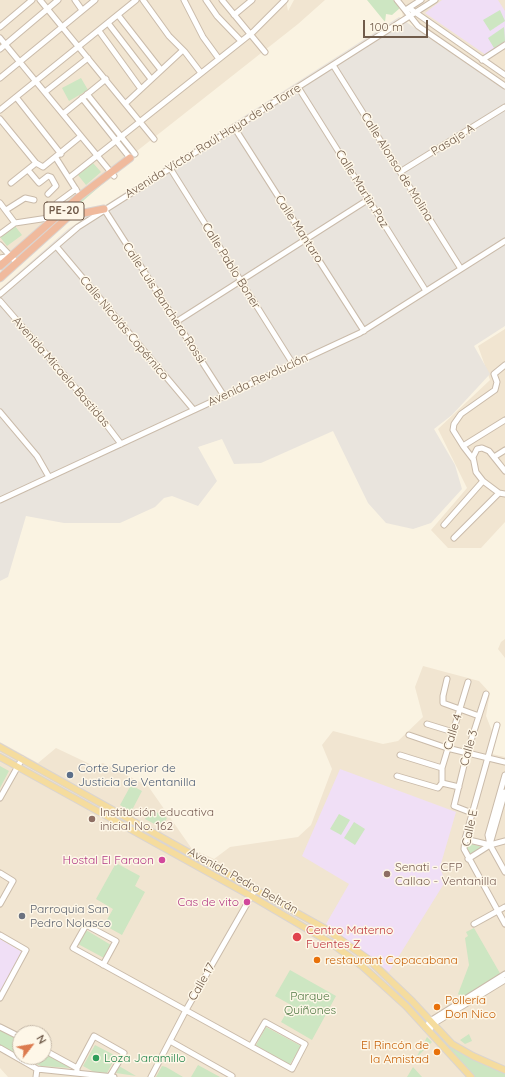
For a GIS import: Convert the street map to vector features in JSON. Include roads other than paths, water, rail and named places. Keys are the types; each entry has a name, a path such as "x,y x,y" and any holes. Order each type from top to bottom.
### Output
{"highway":[{"name":"PE-20","path":"4,260 23,246 80,196 113,174 132,156"},
{"name":"PE-20","path":"0,278 69,216 104,209"},
{"path":"23,246 24,251 28,252"},
{"path":"4,260 10,264 11,268"}],"main road":[{"name":"Avenida Pedro Beltrán","path":"0,747 312,920 354,948 395,985 452,1044 463,1051 505,1070"},
{"name":"Avenida Pedro Beltrán","path":"0,757 251,896 317,934 348,955 394,994 471,1077"},
{"path":"83,803 87,795"}],"street":[{"path":"0,27 32,0"},
{"path":"40,0 154,139"},
{"path":"0,49 58,0"},
{"path":"75,0 82,10"},
{"path":"0,110 35,80 79,47 136,0"},
{"path":"143,0 168,36 183,50 201,73"},
{"path":"184,0 204,37 219,59"},
{"path":"206,0 217,16 241,41"},
{"path":"234,15 252,0"},
{"path":"69,178 250,34 285,0"},
{"path":"397,0 413,15 505,75"},
{"path":"407,9 421,0"},
{"name":"Avenida Víctor Raúl Haya de la Torre","path":"0,294 78,227 104,209 435,0"},
{"path":"0,78 94,1"},
{"path":"225,1 234,15 265,52"},
{"path":"118,15 161,70"},
{"path":"413,15 418,26 505,86"},
{"path":"108,23 151,79"},
{"path":"98,31 141,89"},
{"path":"0,38 113,174"},
{"path":"482,60 505,45"},
{"path":"126,103 183,50"},
{"path":"45,92 88,58"},
{"name":"Calle Alonso de Molina","path":"333,65 461,269"},
{"path":"63,114 106,79"},
{"name":"Calle Martin Paz","path":"298,87 426,291"},
{"path":"87,94 121,136 132,156"},
{"path":"16,97 61,154"},
{"path":"82,98 116,140 132,156"},
{"name":"Pasaje A","path":"400,172 505,107"},
{"path":"0,119 36,163 43,167 61,154 81,136"},
{"name":"Calle Mantaro","path":"234,127 364,331"},
{"path":"56,158 80,196"},
{"path":"11,183 36,163"},
{"name":"Calle Pablo Boner","path":"170,168 293,364"},
{"path":"28,170 39,183 48,176 51,177 56,186 48,194"},
{"path":"0,234 16,222 48,218 54,213 57,204 76,189"},
{"path":"6,210 25,198 34,200"},
{"path":"176,322 369,199"},
{"path":"0,203 16,222"},
{"name":"Calle Luis Banchero Rossi","path":"104,209 224,396"},
{"name":"Avenida Revolución","path":"0,500 193,409 364,331 505,241"},
{"path":"0,245 4,260 17,263"},
{"name":"Calle Nicolás Copérnico","path":"56,246 193,409"},
{"name":"Avenida Micaela Bastidas","path":"0,301 99,415 121,444"},
{"path":"505,365 494,374 497,382 494,390 461,414 456,420 453,430 473,459 476,472 482,481 499,493 505,494"},
{"path":"0,412 37,456 49,477"},
{"path":"463,446 505,420"},
{"path":"473,459 477,449 482,448 494,457 505,470"},
{"path":"494,457 505,450"},
{"path":"444,525 482,481"},
{"path":"454,538 499,493"},
{"path":"447,679 443,702 446,705 479,716"},
{"name":"Calle 4","path":"442,783 442,768 447,748 468,682"},
{"name":"Calle 3","path":"472,813 456,808 454,804 467,753 486,694"},
{"path":"427,724 453,732"},
{"name":"Calle E","path":"497,725 465,839 464,848 468,859 505,924"},
{"path":"409,735 447,748 505,762"},
{"path":"400,755 442,768"},
{"path":"0,798 22,759"},
{"path":"505,775 488,835 490,845 505,872"},
{"path":"397,776 438,788 442,783 459,788"},
{"path":"490,845 505,792"},
{"path":"465,839 490,845"},
{"path":"468,859 490,845 505,841"},
{"path":"0,873 13,881 0,904"},
{"name":"Calle 17","path":"151,1077 186,1010 256,888"},
{"path":"474,924 505,907"},
{"path":"103,964 116,941 86,925 73,948 292,1069 305,1044 265,1022 251,1046"},
{"path":"0,935 26,950 0,998"},
{"path":"427,1029 432,1022 504,978"},
{"path":"0,1027 12,1034"},
{"path":"0,1048 37,1069 77,1071 112,1077 124,1053 94,1036 77,1071"},
{"path":"170,1041 231,1076"},
{"path":"52,1055 77,1071"},
{"path":"36,1077 37,1069"}],"place":[{"name":"Corte Superior de Justicia de Ventanilla","path":"70,775"},
{"name":"Institución educativa inicial No. 162","path":"92,819"},
{"name":"Hostal El Faraon","path":"162,860"},
{"name":"Senati - CFP Callao - Ventanilla","path":"387,874"},
{"name":"Cas de vito","path":"247,902"},
{"name":"Parroquia San Pedro Nolasco","path":"22,916"},
{"name":"Centro Materno Fuentes Z","path":"297,937"},
{"name":"restaurant Copacabana","path":"317,960"},
{"name":"Pollería Don Nico","path":"437,1007"},
{"name":"El Rincón de la Amistad","path":"437,1052"},
{"name":"Loza Jaramillo","path":"96,1058"}],"park label":[{"name":"Parque Quiñones","path":"310,1003"}]}
